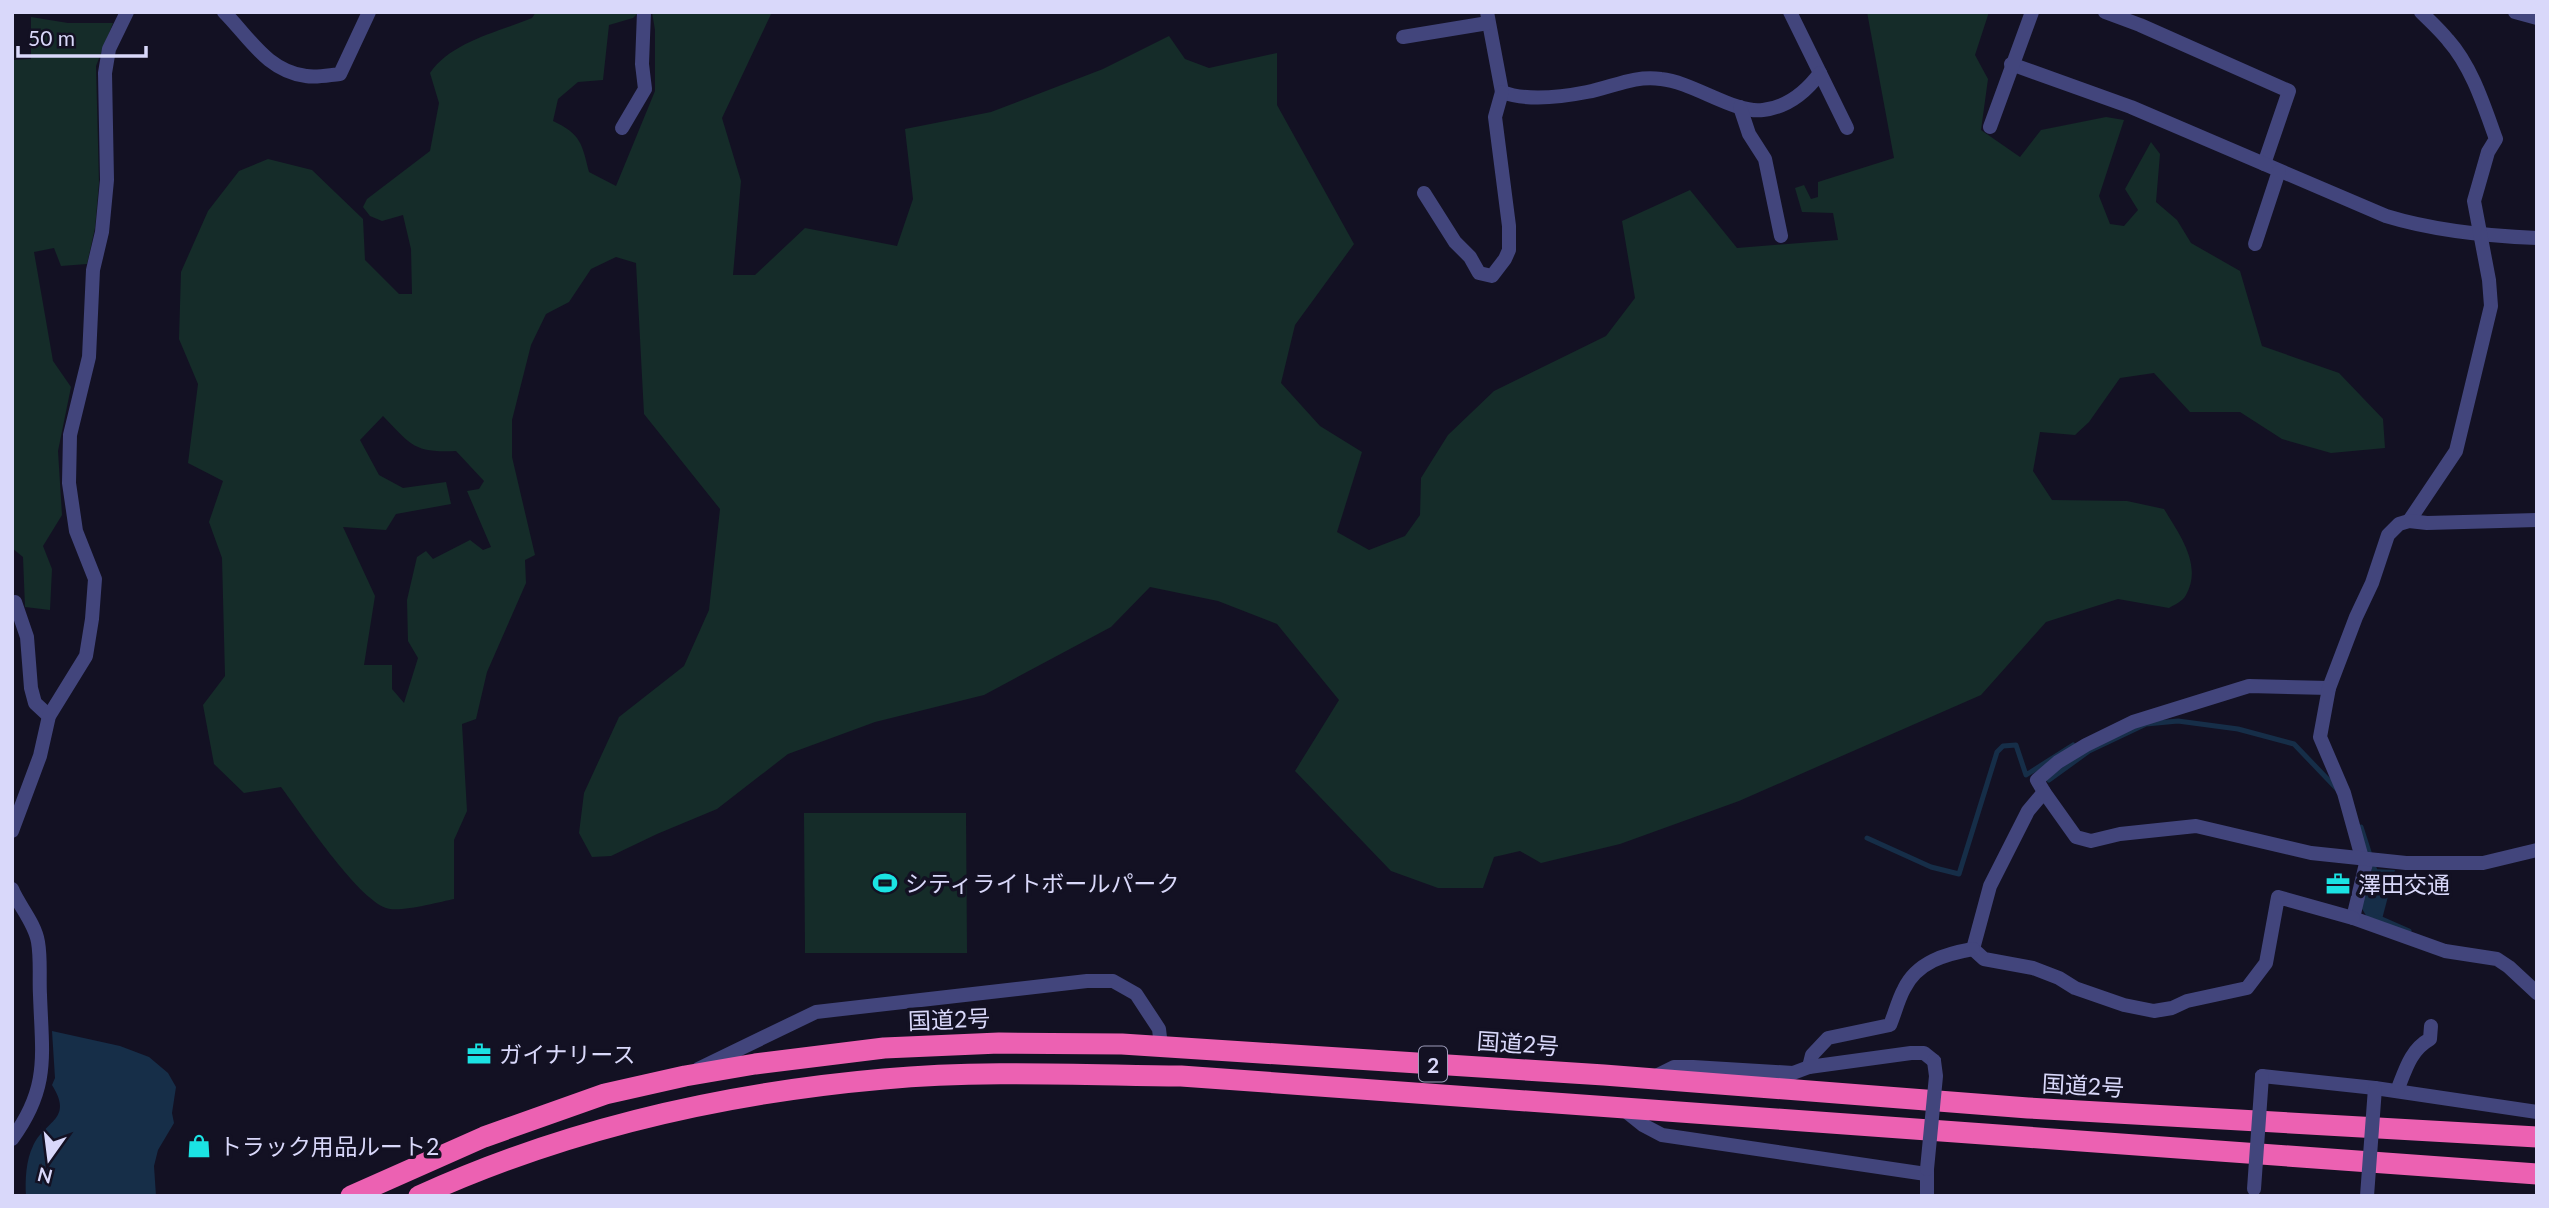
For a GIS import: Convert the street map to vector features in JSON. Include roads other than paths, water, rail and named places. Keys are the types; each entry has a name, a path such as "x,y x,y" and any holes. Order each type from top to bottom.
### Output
{"highway":[{"name":"国道2号","path":"351,1196 484,1138 605,1094 755,1064 884,1048 999,1043 1161,1046 2014,1107 2537,1137"},
{"name":"2","path":"419,1196 521,1154 597,1130 701,1104 773,1091 887,1079 1036,1074 1181,1076 2537,1174"}],"street":[{"path":"12,831 40,756 48,716 86,656 92,619 95,579 76,531 69,484 70,435 89,357 93,270 102,232 107,180 105,73 109,49 127,12"},
{"path":"224,12 254,47 283,71 308,77 340,74 369,12"},
{"path":"622,128 645,89 642,64 644,12"},
{"path":"1790,12 1847,128"},
{"path":"1990,127 2032,12"},
{"path":"2105,12 2289,91 2264,164"},
{"path":"2409,521 2456,451 2491,306 2473,201 2488,152 2496,139 2479,92 2463,62 2450,41 2421,12"},
{"path":"2515,12 2537,18"},
{"path":"1404,37 1487,17 1502,92 1496,117 1509,226 1505,259 1492,276 1479,273 1470,257 1455,242 1424,193"},
{"path":"2011,64 2131,107 2386,216 2480,236 2537,238"},
{"path":"1502,92 1511,96 1549,96 1587,92 1635,78 1662,79 1692,86 1740,107 1762,110 1788,103 1808,89 1821,73"},
{"path":"1740,107 1749,134 1765,159 1781,236"},
{"path":"2255,244 2279,171"},
{"path":"2353,918 2368,859 2320,737 2329,688 2388,535 2399,524 2409,521 2427,523 2537,520"},
{"path":"15,603 27,637 31,688 35,703 48,716"},
{"path":"2329,688 2249,687 2133,722 2059,762 2037,780 2076,837 2091,841 2120,834 2196,826 2311,853 2406,863 2483,863 2537,850"},
{"path":"1973,948 1990,886 2028,811 2044,792"},
{"path":"12,889 38,940 43,1062 32,1109 12,1139"},
{"path":"1973,948 1984,959 2033,968 2059,978 2075,988 2124,1005 2154,1011 2172,1009 2187,1001 2246,988 2266,963 2278,897 2353,918 2445,951 2497,959 2537,993"},
{"path":"1809,1067 1812,1055 1828,1038 1889,1025 1903,991 1919,968 1946,955 1973,948"},
{"path":"685,1076 816,1012 1087,981 1113,981 1136,994 1160,1029 1161,1046"},
{"path":"2397,1091 2409,1059 2418,1046 2430,1040 2431,1026"},
{"path":"1651,1079 1674,1067 1793,1073 1809,1067 1911,1053 1924,1054 1934,1061 1936,1076 1927,1196"},
{"path":"2254,1193 2262,1076 2375,1088 2537,1112"},
{"path":"2367,1196 2375,1088"},
{"path":"1623,1109 1643,1125 1662,1135 1927,1171"}],"water":[{"path":"2372,869 2395,870 2381,923 2368,919 2361,907"},
{"path":"52,1031 120,1046 149,1057 168,1073 176,1087 172,1113 174,1123 158,1150 154,1166 156,1196 26,1196 31,1152 38,1137 59,1113 58,1097 52,1085 55,1078"}],"waterway":[{"path":"2049,780 2089,751 2146,724 2178,721 2238,729 2294,744 2338,790"},
{"path":"1867,838 1931,867 1959,874 1997,752 2003,746 2016,745 2026,775 2073,745"},
{"path":"2361,827 2376,874"},
{"path":"2377,917 2409,931"}],"place":[{"name":"シティライトボールパーク","path":"885,883"},
{"name":"澤田交通","path":"2338,884"},
{"name":"ガイナリース","path":"479,1054"},
{"name":"トラック用品ルート2","path":"199,1146"}]}
